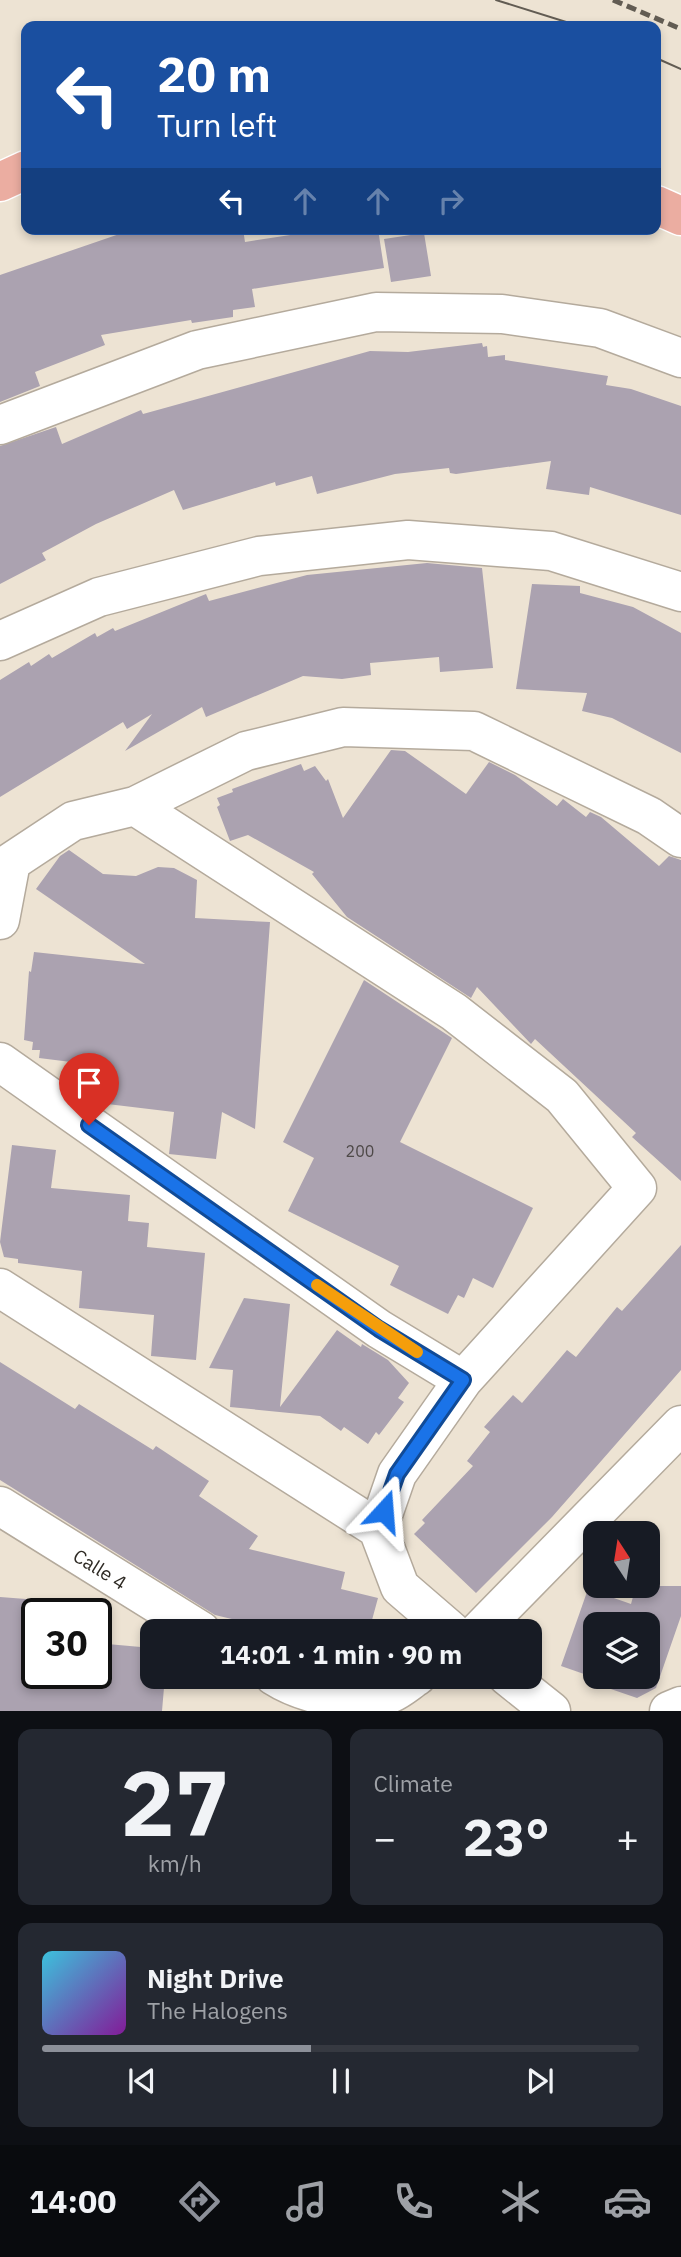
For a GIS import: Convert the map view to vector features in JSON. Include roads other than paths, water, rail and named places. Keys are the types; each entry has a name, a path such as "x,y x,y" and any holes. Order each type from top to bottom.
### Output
{"main road":[{"path":"0,182 21,172"},
{"path":"661,207 681,216"}],"street":[{"path":"0,425 197,350 376,312 502,313 600,328 681,358"},
{"path":"0,641 99,597 259,556 408,540 551,551 681,592"},
{"path":"0,920 11,862 73,821 135,806 246,751 343,727 474,731 649,816 681,838"},
{"path":"135,806 454,1012 562,1096 637,1188 463,1380 397,1474 378,1529"},
{"path":"0,1062 379,1329 463,1380"},
{"path":"0,1288 378,1529 400,1587 437,1619"},
{"path":"491,1619 681,1424"},
{"name":"Calle 4","path":"0,1506 182,1619"},
{"path":"295,1689 342,1699 389,1694 396,1689"},
{"path":"523,1689 551,1711"},
{"path":"669,1711 681,1706"}],"tram line":[{"path":"496,0 563,21"},
{"path":"661,60 681,69"}],"railway":[{"path":"613,0 681,29"}]}
